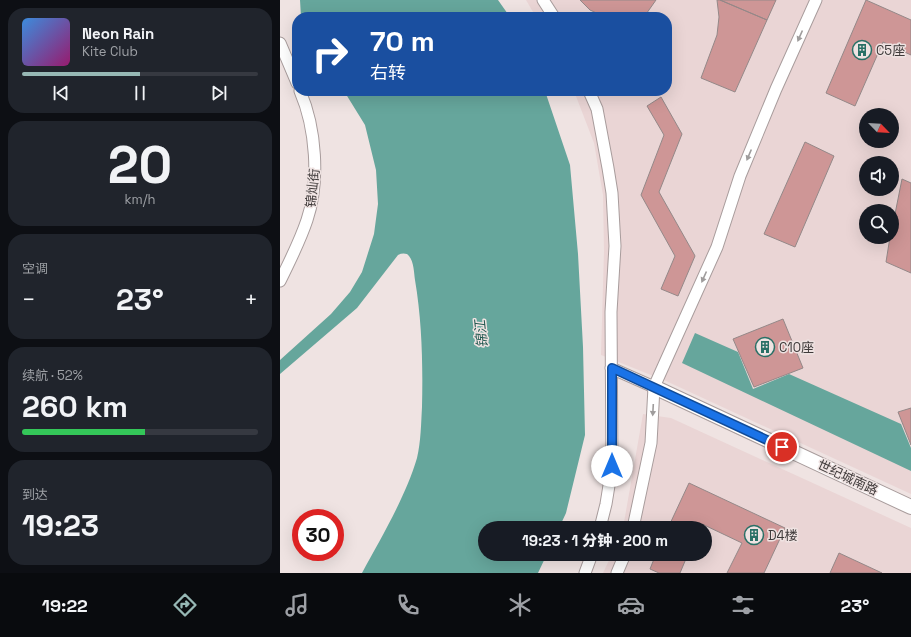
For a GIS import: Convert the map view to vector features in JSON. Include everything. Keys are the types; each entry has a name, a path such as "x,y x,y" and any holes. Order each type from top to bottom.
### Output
{"main road":[{"name":"世纪城南路","path":"654,387 911,507"}],"street":[{"path":"543,0 551,12"},
{"path":"634,521 651,443 654,387 717,247 740,176 776,89 816,0"},
{"path":"280,43 292,71"},
{"name":"锦灿街","path":"280,281 308,219 313,192 315,153 310,120 302,96"},
{"path":"592,96 597,109 612,193 615,246 611,312 612,466 602,521"},
{"path":"612,368 654,387"},
{"path":"585,573 589,561"},
{"path":"617,573 622,561"}],"shaded area":[{"path":"526,0 911,0 911,494 666,381 601,355 604,251 603,195 594,143 576,96 672,96 672,12 533,12"},
{"path":"643,414 671,418 911,528 911,573 603,573 609,561 712,561 712,521 624,521"}],"water":[{"path":"300,0 498,0 506,12 301,12"},
{"name":"锦江","path":"347,96 547,96 570,165 578,254 583,347 585,435 566,513 562,521 478,521 478,561 544,561 538,573 362,573 392,517 406,487 417,458 421,432 422,343 414,268 411,258 408,255 398,255 357,308 280,374 280,360 331,314 350,292 362,272 374,234 378,204 376,170 365,125"},
{"path":"695,333 738,352 753,389 789,374 901,424 911,448 911,471 682,363"}],"building":[{"path":"580,0 656,0 648,12 594,12 590,10"},
{"path":"717,0 767,20 735,92 701,78 717,35 719,17"},
{"path":"720,0 776,0 767,20"},
{"name":"C5座","path":"866,0 911,20 911,55 883,42 855,106 826,93"},
{"path":"661,97 682,134 659,192 695,256 678,296 661,289 675,256 641,195 664,135 647,106"},
{"path":"805,142 834,156 795,247 764,234"},
{"path":"902,179 911,183 911,273 886,262 889,244 899,244 899,204 897,204"},
{"name":"C10座","path":"783,319 803,368 754,387 733,339"},
{"path":"911,408 911,445 898,412"},
{"name":"D4楼","path":"689,483 785,528 764,573 727,573 742,543 712,529 712,521 671,521"},
{"path":"839,553 882,573 830,573"},
{"path":"653,561 685,561 680,573 659,573 650,569"}],"place":[{"name":"C5座","path":"862,50"},
{"name":"C10座","path":"765,347"},
{"name":"D4楼","path":"754,535"}],"route":[{"path":"612,466 612,368 782,447"}]}
